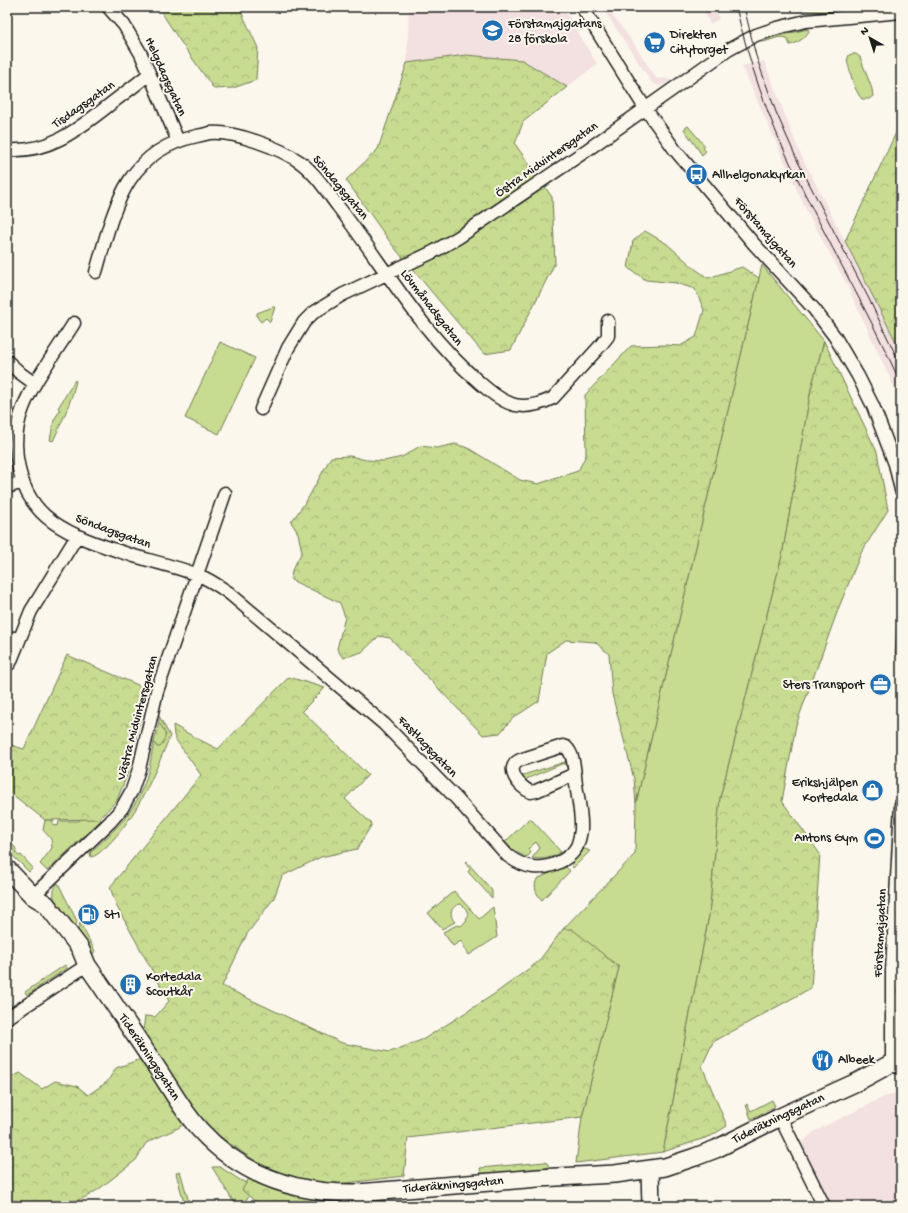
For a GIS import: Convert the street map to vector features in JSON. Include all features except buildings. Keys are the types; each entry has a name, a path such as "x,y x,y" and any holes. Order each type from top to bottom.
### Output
{"street":[{"name":"Helgdagsgatan","path":"108,7 124,25 141,54 178,141"},
{"name":"Förstamajgatan","path":"582,7 645,108 675,150 754,244 814,309 835,337 858,376 873,406 896,464 901,490"},
{"name":"Östra Midvintersgatan","path":"260,410 288,348 304,322 313,313 327,304 433,252 485,220 728,50 756,35 806,21 900,15"},
{"name":"Tisdagsgatan","path":"7,150 32,148 53,143 76,131 149,74"},
{"name":"Söndagsgatan","path":"96,272 122,192 132,176 141,166 156,154 178,141 211,133 228,134 274,148 301,162 316,177 387,274"},
{"name":"Lövmånadsgatan","path":"387,274 446,352 494,395 514,405 530,406 543,403 553,398 601,346 608,336 608,321"},
{"name":"Söndagsgatan","path":"74,322 35,384 22,409 16,436 16,452 23,482 30,497 44,514 57,525 77,536 197,575"},
{"path":"7,361 35,384"},
{"path":"7,487 23,482"},
{"name":"Västra Midvintersgatan","path":"33,896 110,822 122,808 132,790 139,769 157,690 225,493"},
{"path":"7,665 10,663 31,611 77,536"},
{"name":"Fastlagsgatan","path":"197,575 211,581 229,593 384,724 455,797 508,856 515,861 532,867 546,866 562,860 571,854 576,848 579,840 581,823 575,774 572,754 568,748 564,746 518,761 514,764 513,775 524,788 531,792 575,774"},
{"path":"7,638 20,638"},
{"name":"Förstamajgatan","path":"897,1064 892,970 901,804"},
{"name":"Tideräkningsgatan","path":"7,868 33,896 46,904 71,935 80,948 87,965 199,1129 237,1161 276,1181 315,1191 358,1193 650,1170 702,1155 780,1117 897,1064"},
{"path":"7,1018 87,965"},
{"path":"780,1117 824,1206"},
{"path":"650,1170 652,1206"}],"shaded area":[{"name":"Förstamajgatans 28 förskola","path":"409,7 563,7 597,64 567,87 522,60 466,55 407,63"},
{"path":"602,7 606,7 634,44 656,78 666,78 671,81 660,86 652,83"},
{"path":"702,7 714,7 719,19 710,24"},
{"path":"764,61 799,151 901,352 901,402 845,281 807,212 742,66"},
{"path":"901,1092 901,1206 828,1206 798,1146 815,1131 884,1097"}],"green space":[{"path":"158,7 239,7 258,48 256,80 233,88 214,89"},
{"path":"791,7 831,7 830,12 797,10"},
{"path":"808,29 809,31 803,38 790,45 787,38 784,37 762,42 773,37"},
{"path":"853,54 860,57 872,89 873,96 869,99 862,99 854,86 847,61 849,55"},
{"path":"466,55 522,60 567,87 523,122 515,144 552,197 555,263 511,350 484,354 393,246 346,180 378,149 407,63"},
{"path":"901,122 901,352 845,241"},
{"path":"688,126 705,146 703,148 706,151 702,155 684,129"},
{"path":"645,231 667,244 694,268 708,278 742,267 759,278 636,803 634,779 612,694 609,654 595,642 566,640 547,653 539,701 513,718 500,733 483,735 390,638 379,636 362,652 343,658 337,649 345,617 340,603 291,580 292,570 302,552 298,533 291,522 307,500 331,457 350,456 366,460 384,461 402,457 420,446 437,448 455,444 468,448 520,480 538,484 578,471 586,455 585,395 631,346 680,346 696,337 704,310 695,289 676,283 646,280 628,268 633,241"},
{"path":"762,265 824,341 811,389 782,556 720,798 709,916 663,1152 576,1163 582,1117 619,967 563,929 635,854 636,803"},
{"path":"275,307 270,322 266,318 261,322 257,317 257,313"},
{"path":"824,341 877,452 888,510 861,553 839,607 796,725 782,801 820,854 811,988 713,1042 702,1066 727,1126 711,1136 663,1152 709,916 720,798 782,556 811,389"},
{"path":"220,342 255,358 219,434 185,418"},
{"path":"75,380 72,397 63,419 53,441 50,440 54,420 60,410 58,408"},
{"path":"897,626 901,626 899,654 895,654"},
{"path":"67,655 138,685 146,695 127,775 117,800 99,819 45,820 7,792 7,744 24,749"},
{"path":"289,677 325,688 302,711 368,775 345,799 372,824 357,849 321,857 282,876 274,898 247,934 222,986 342,1043 390,1052 424,1039 493,995 538,962 563,929 572,929 619,967 582,1117 408,1138 404,1176 330,1185 324,1206 255,1206 258,1204 242,1190 258,1163 217,1135 199,1115 178,1128 146,1143 136,1160 99,1189 86,1197 62,1206 17,1206 7,1198 7,1080 20,1073 42,1089 55,1081 77,1086 88,1095 107,1082 116,1068 155,1054 143,1030 145,1016 155,1017 169,1001 117,907 110,887 201,775 176,740 173,725 218,749"},
{"path":"159,716 170,736 158,766 144,795 127,822 101,852 91,857 90,853 120,824 138,799 148,772 154,742 157,747 166,735 159,723"},
{"path":"159,723 165,732 165,737 160,747 157,747 154,742"},
{"path":"568,761 568,769 564,763 526,779 529,787 520,776"},
{"path":"94,812 101,820 47,871 40,864 52,848 51,839 43,830 45,820 53,820 53,825 58,826 59,821 78,821"},
{"path":"530,818 561,852 551,857 536,859 532,858 540,848 536,842 528,849 531,853 527,857 518,853 507,845 505,842"},
{"path":"7,839 15,847 15,852 19,856 21,855 33,868 29,872 7,850"},
{"path":"585,849 590,851 573,868 572,862 574,857"},
{"path":"466,861 490,888 492,891 492,898 468,872 470,869 465,863"},
{"path":"565,866 570,871 542,900 536,890 535,885 537,879"},
{"path":"58,883 77,921 75,928 54,898 54,890"},
{"path":"454,891 479,919 493,907 497,937 469,955 461,941 453,946 443,932 457,925 461,926 466,921 468,914 466,909 461,904 455,906 451,913 455,922 442,929 428,913"},
{"path":"80,923 95,951 91,955 77,933"},
{"path":"65,965 67,968 27,995 25,992"},
{"path":"772,1100 775,1106 774,1107 751,1119 746,1105 747,1104 751,1111"},
{"path":"545,1162 548,1164 548,1168 481,1174 480,1168"},
{"path":"212,1167 220,1167 240,1180 258,1189 240,1205 236,1206"},
{"path":"180,1171 190,1206 185,1206 176,1173"}],"tram line":[{"path":"736,7 760,88 783,148 805,194 875,329 901,384"},
{"path":"744,7 756,56 776,112 798,162 869,299 901,366"}],"place":[{"name":"Förstamajgatans 28 förskola","path":"493,31"},
{"name":"Direkten Citytorget","path":"655,42"},
{"name":"Allhelgonakyrkan","path":"696,175"},
{"name":"Sters Transport","path":"880,685"},
{"name":"Erikshjälpen Kortedala","path":"873,790"},
{"name":"Antons Gym","path":"874,838"},
{"name":"St1","path":"88,915"},
{"name":"Kortedala Scoutkår","path":"130,984"},
{"name":"Albeek","path":"823,1060"}]}
